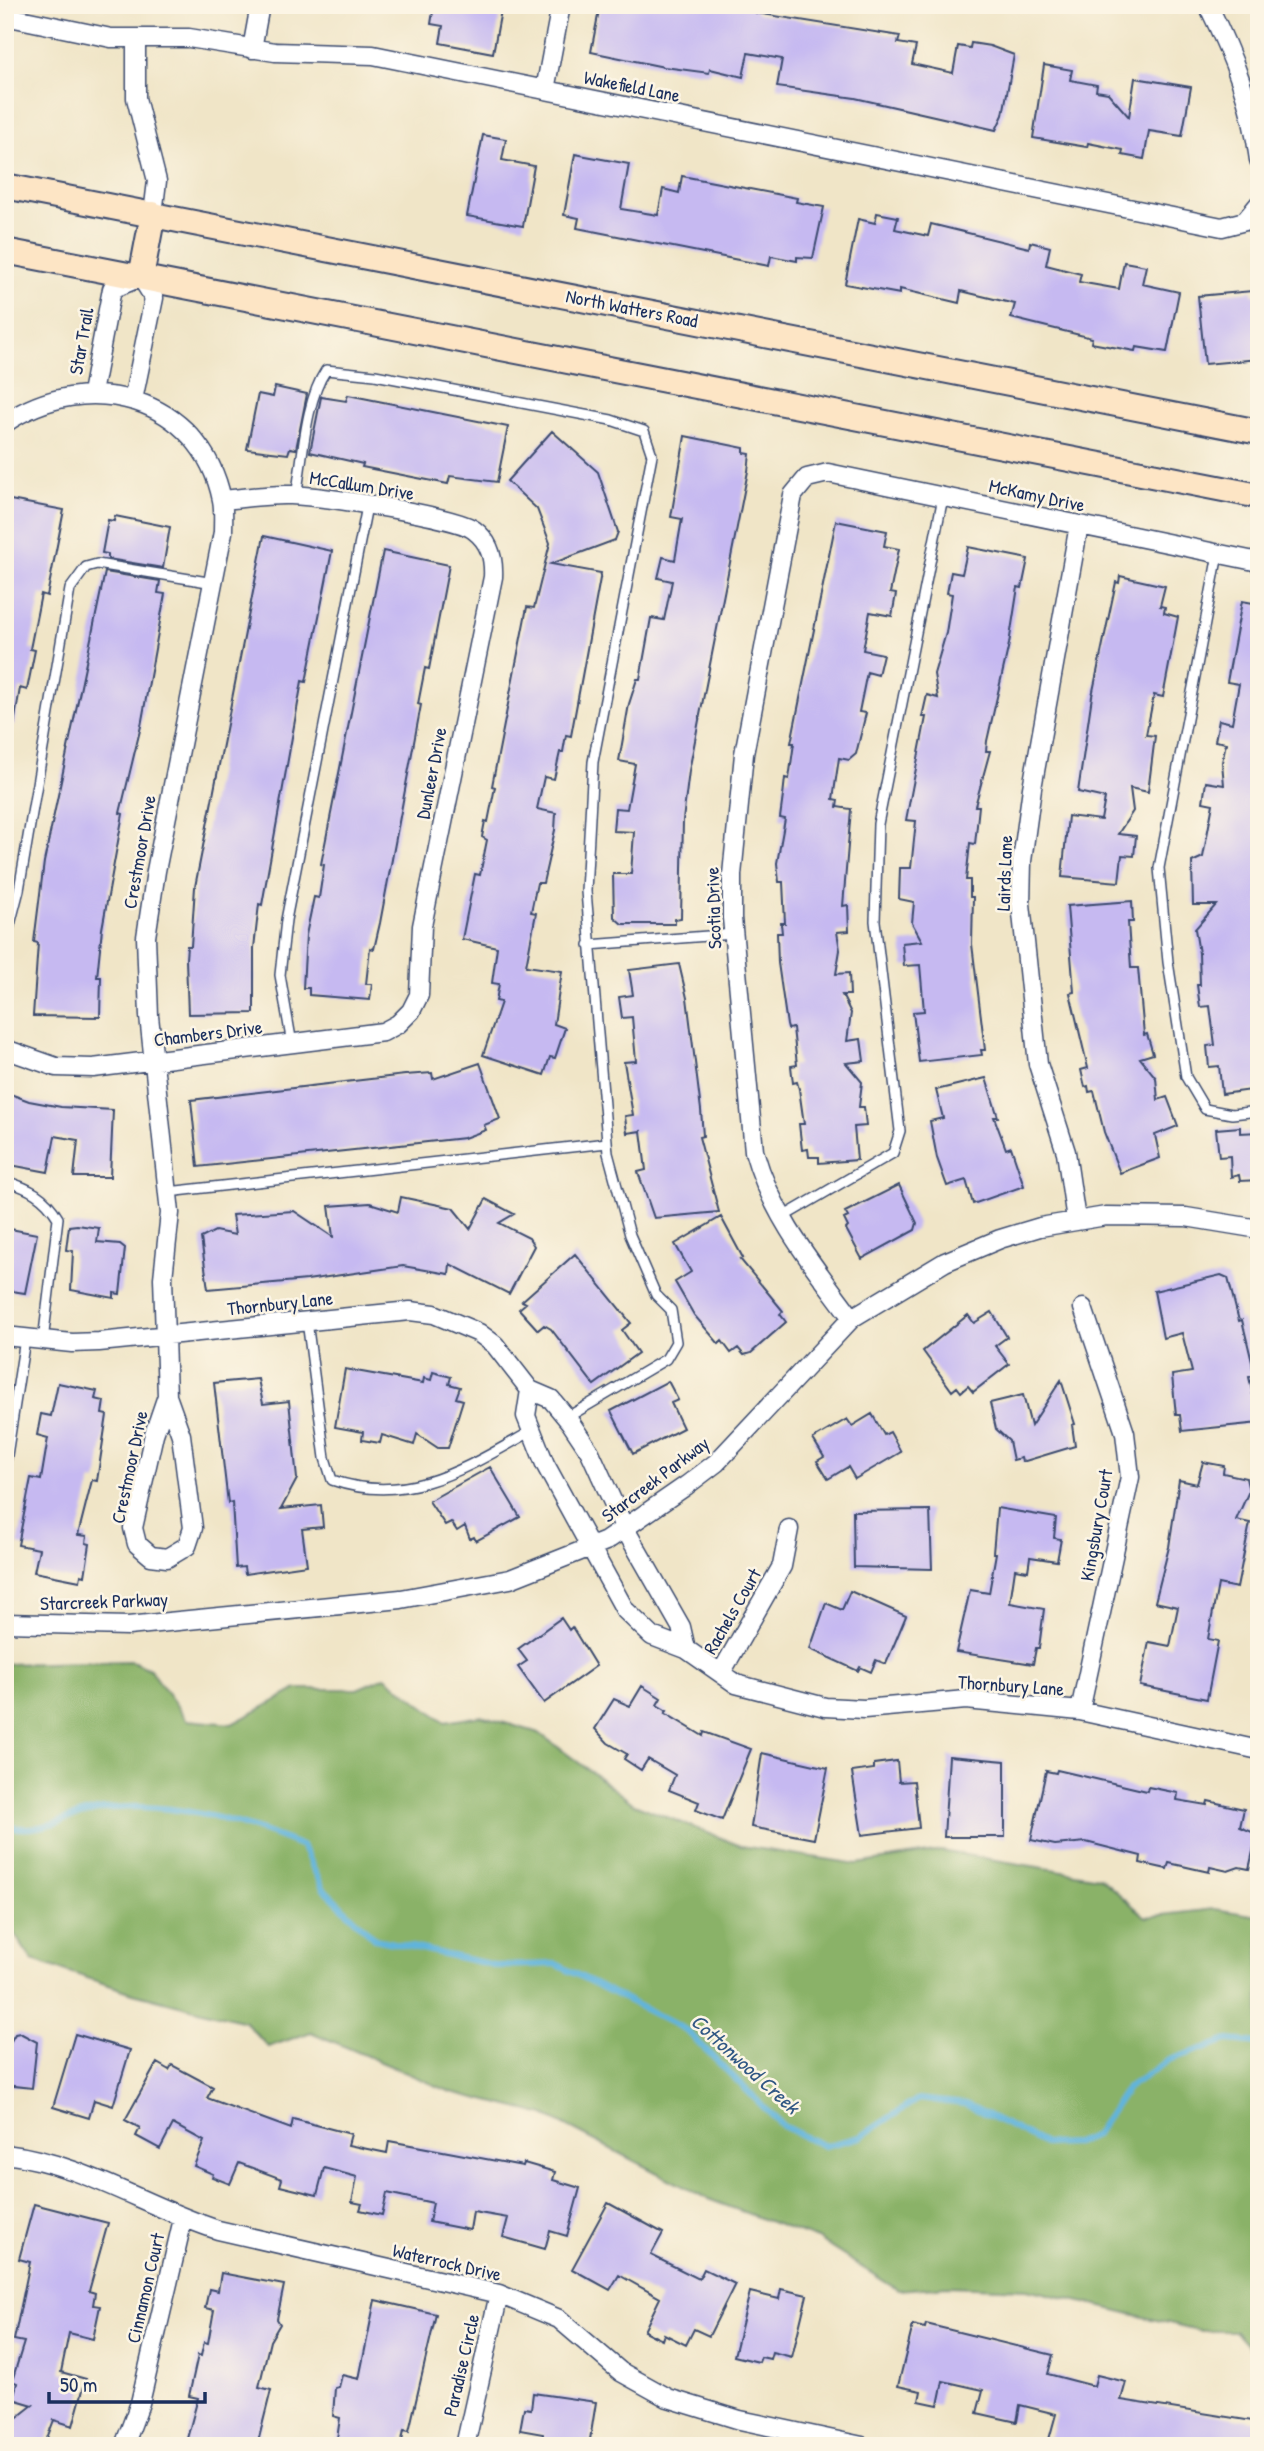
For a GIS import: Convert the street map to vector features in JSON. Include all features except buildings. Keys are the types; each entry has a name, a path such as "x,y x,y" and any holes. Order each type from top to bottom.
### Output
{"main road":[{"name":"North Watters Road","path":"5,186 1259,432"},
{"path":"142,277 153,214"},
{"path":"5,251 1259,496"}],"street":[{"path":"252,49 260,5"},
{"path":"545,90 561,5"},
{"path":"1208,5 1244,86 1259,160"},
{"name":"Wakefield Lane","path":"5,16 86,34 136,40 189,38 293,54 373,55 1222,227 1245,221 1259,204"},
{"path":"136,40 136,98 157,181 153,214"},
{"path":"133,400 154,298 142,277"},
{"name":"Star Trail","path":"92,393 111,289 142,277"},
{"name":"Crestmoor Drive","path":"5,423 43,402 92,393 112,394 133,400 168,417 195,442 209,462 222,500 223,532 214,583 150,904 146,976 170,1213 163,1278 167,1396 181,1435 193,1528 187,1546 167,1558 151,1556 143,1551 137,1544 133,1528 154,1434 167,1396"},
{"name":"McKamy Drive","path":"807,478 828,473 1259,562"},
{"name":"Scotia Drive","path":"807,478 798,485 790,506 744,754 732,875 734,934 754,1151 765,1189 781,1218 852,1318"},
{"name":"McCallum Drive","path":"222,500 296,496 367,506 460,523 472,528 486,544"},
{"name":"Lairds Lane","path":"1076,1220 1066,1152 1038,1064 1021,904 1022,861 1032,788 1079,525"},
{"name":"Dunleer Drive","path":"411,1011 419,995 422,926 492,577 494,563 486,544"},
{"name":"Chambers Drive","path":"5,1049 56,1067 93,1068 383,1032 398,1024 411,1011"},
{"name":"Starcreek Parkway","path":"5,1623 128,1626 401,1599 510,1579 606,1541 716,1463 852,1318 945,1262 1000,1239 1076,1220 1139,1215 1186,1217 1259,1228"},
{"name":"Kingsbury Court","path":"1080,1711 1130,1477 1125,1433 1083,1308"},
{"name":"Thornbury Lane","path":"5,1336 72,1343 165,1337 387,1312 434,1314 459,1322 495,1345 530,1390 551,1399 590,1452 625,1529 681,1627 686,1649"},
{"name":"Thornbury Lane","path":"530,1390 526,1416 544,1464 625,1610 652,1636 686,1649 736,1684 825,1707 864,1709 966,1700 1080,1711 1259,1750"},
{"name":"Rachels Court","path":"721,1673 782,1566 789,1529"},
{"name":"Waterrock Drive","path":"5,2154 62,2166 100,2180 183,2219 276,2246 499,2294 559,2319 621,2372 668,2398 799,2440 862,2446"},
{"name":"Cinnamon Court","path":"124,2446 140,2403 183,2219"},
{"name":"Paradise Circle","path":"465,2446 499,2294"}],"lane":[{"path":"296,496 312,407 318,382 326,370 375,375 611,419 644,431 652,455 593,762 586,891 607,1143 630,1235 656,1295 671,1310 676,1342 666,1359 566,1418"},
{"path":"781,1218 892,1153 900,1130 875,922 878,824 943,497"},
{"path":"292,1044 280,975 286,920 367,506"},
{"path":"1218,554 1159,868 1168,962 1186,1077 1205,1109 1232,1114 1259,1111"},
{"path":"5,944 19,890 70,589 86,567 97,564 214,583"},
{"path":"589,945 734,934"},
{"path":"168,1192 607,1143"},
{"path":"5,1181 37,1194 49,1203 58,1218 5,1468"},
{"path":"307,1321 325,1458 332,1480 352,1487 399,1490 457,1472 532,1431"}],"green space":[{"path":"132,1661 150,1669 187,1720 232,1724 297,1689 357,1689 385,1677 445,1722 481,1716 539,1733 634,1804 741,1846 857,1864 941,1851 1099,1877 1146,1917 1215,1909 1259,1916 1259,2358 1235,2331 1202,2331 1027,2289 947,2286 898,2290 817,2239 708,2199 545,2115 451,2092 311,2032 268,2047 245,2022 133,1993 32,1960 12,1931 5,1928 5,1664"}],"waterway":[{"name":"Cottonwood Creek","path":"5,1826 32,1828 104,1809 154,1807 205,1815 279,1837 302,1846 323,1888 375,1939 498,1966 556,1964 686,2030 783,2126 824,2146 860,2137 918,2099 966,2104 1045,2144 1076,2143 1095,2135 1127,2088 1169,2060 1228,2040 1259,2043"}]}
